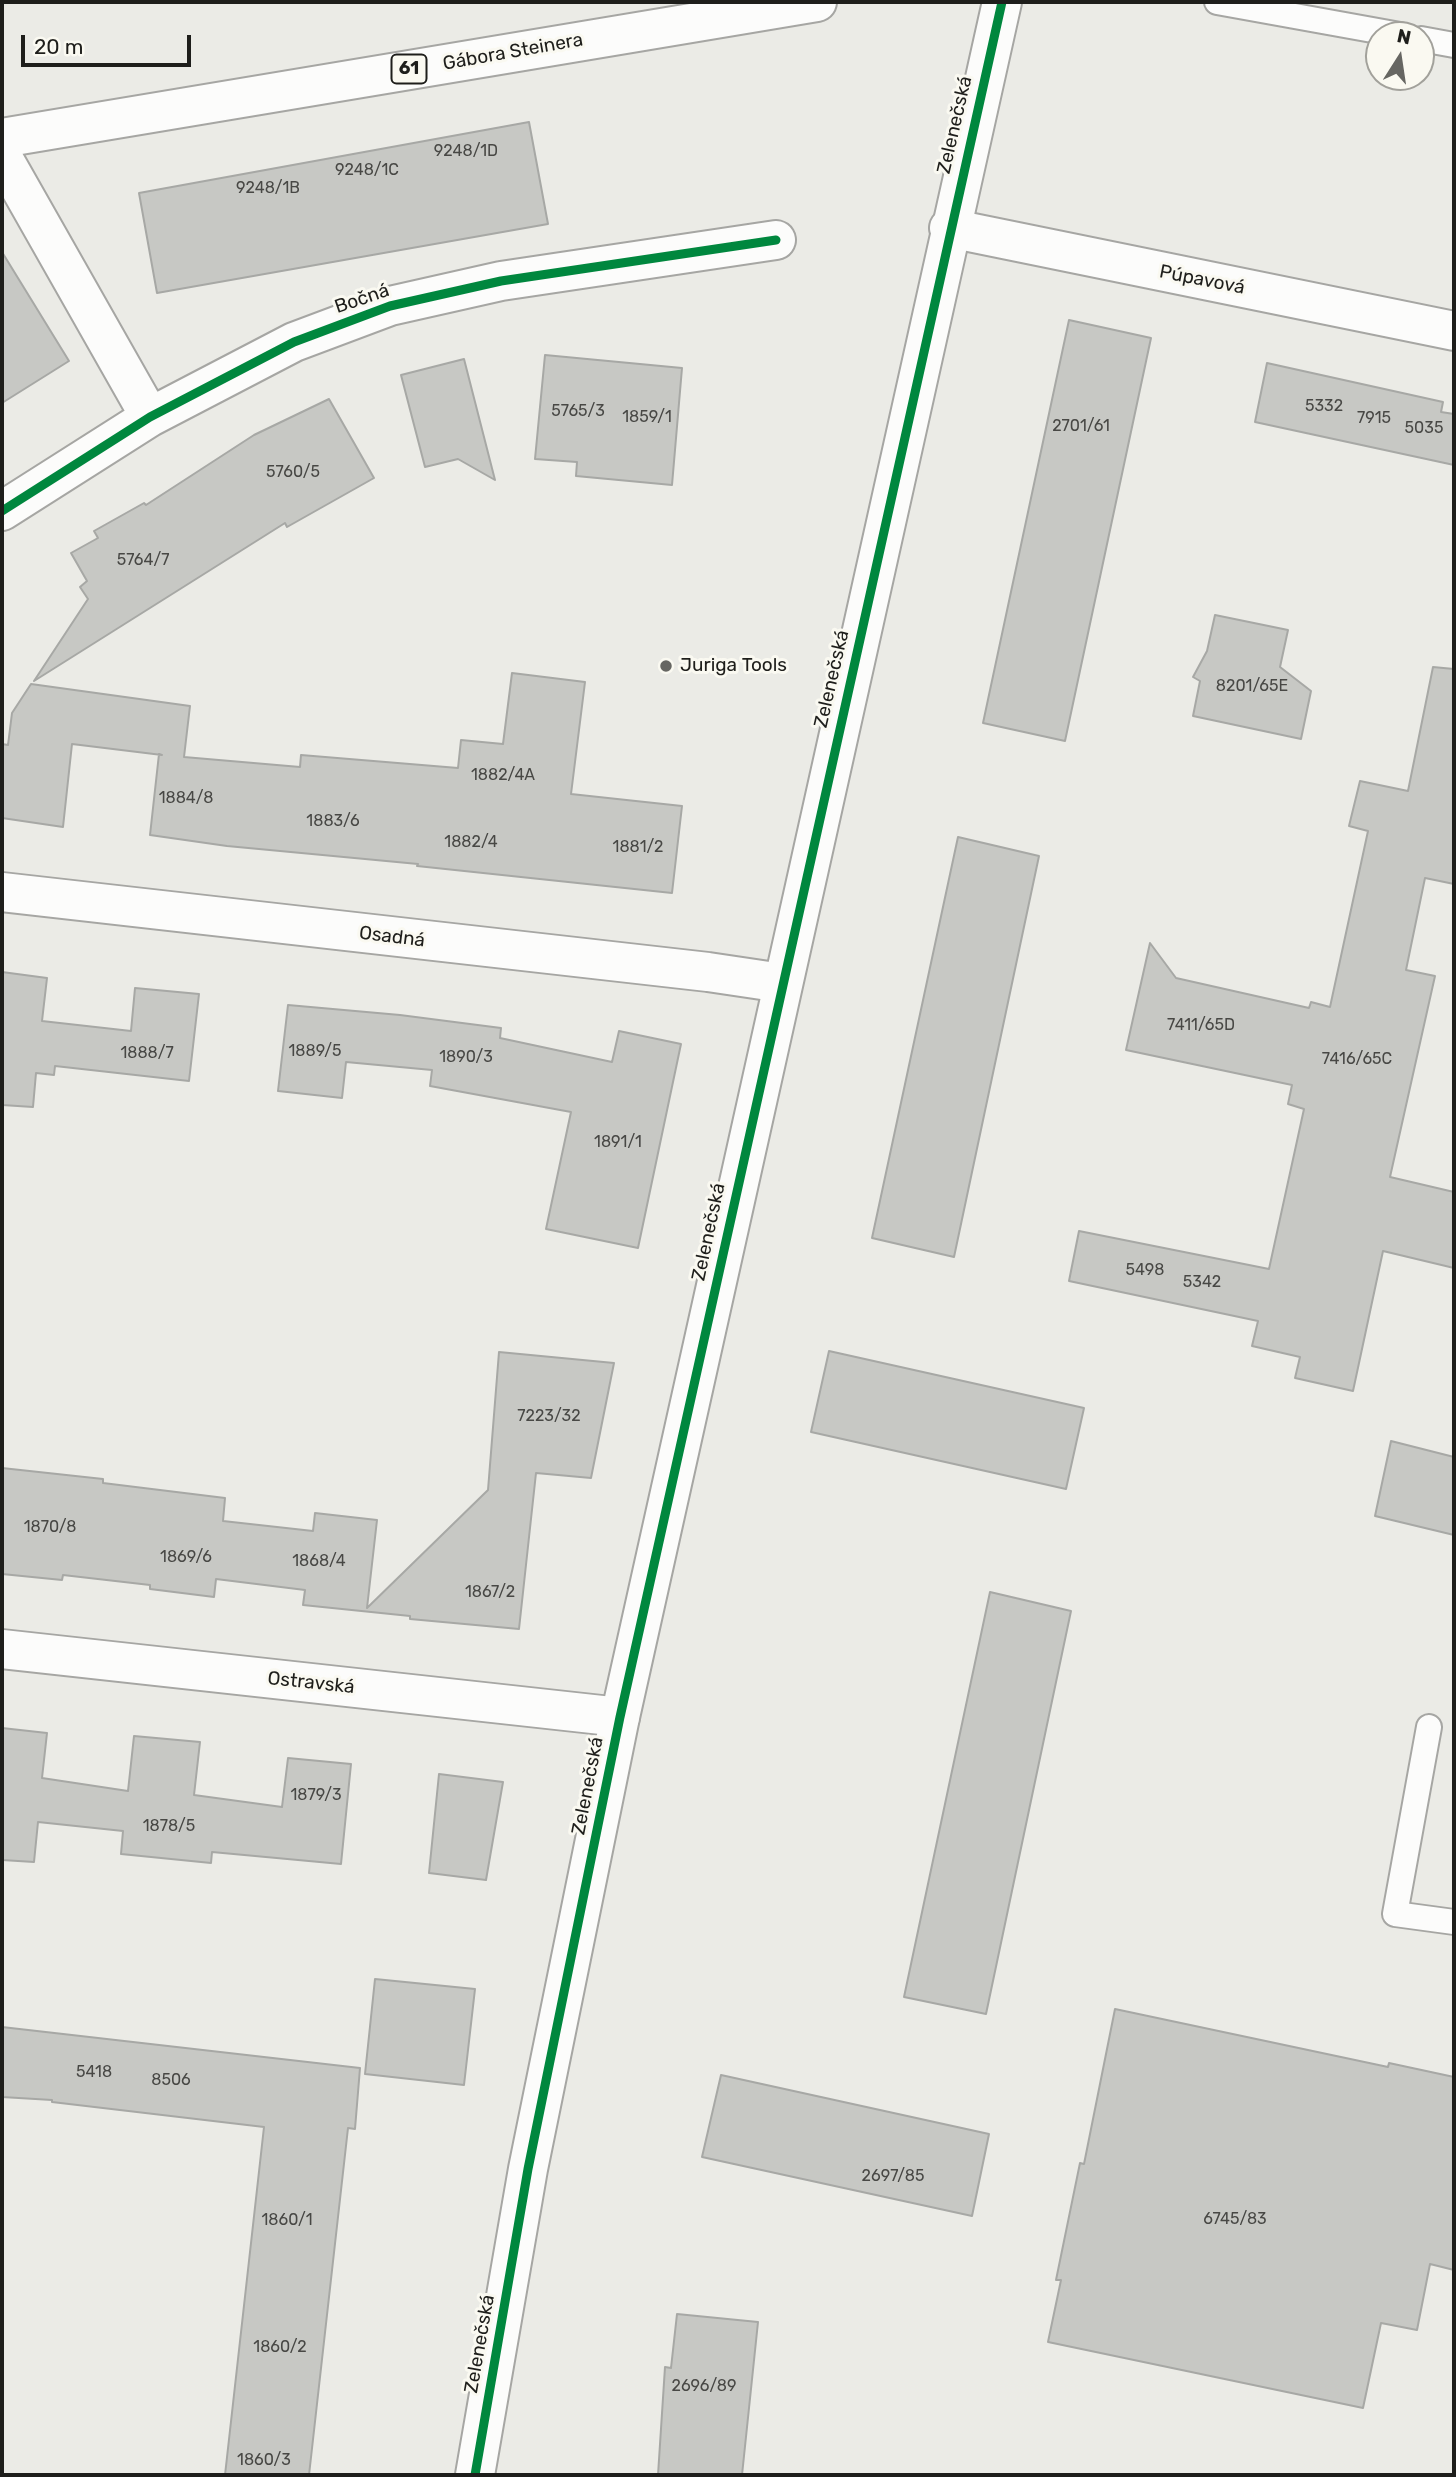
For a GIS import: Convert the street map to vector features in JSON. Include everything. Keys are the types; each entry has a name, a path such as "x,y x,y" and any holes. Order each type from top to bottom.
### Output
{"street":[{"name":"Gábora Steinera","path":"2,138 817,2"},
{"name":"Zelenečská","path":"475,2475 531,2156 620,1717 949,228 1002,2"},
{"path":"2,156 150,417"},
{"name":"Púpavová","path":"949,228 1454,331"},
{"name":"Bočná","path":"2,511 150,417 294,342 390,306 501,281 776,240"},
{"name":"Osadná","path":"2,892 708,972 782,983"},
{"name":"Ostravská","path":"2,1648 620,1717"}],"lane":[{"path":"1217,2 1365,29"},
{"path":"1435,42 1454,45"},
{"path":"1429,1727 1395,1914 1454,1922"}],"building":[{"path":"529,122 548,224 157,293 139,193"},
{"path":"2,252 69,361 2,403"},
{"path":"1069,320 1151,338 1065,741 983,723"},
{"path":"545,355 682,368 672,485 576,476 577,462 535,459"},
{"path":"464,359 495,480 458,459 425,467 401,375"},
{"path":"1267,363 1443,402 1441,412 1454,414 1454,465 1255,422"},
{"path":"329,399 374,478 287,527 285,523 34,681 88,599 80,587 87,581 71,553 98,538 94,531 144,503 146,505 254,435"},
{"path":"1215,615 1288,630 1280,667 1311,691 1301,739 1193,716 1200,681 1193,677 1207,651"},
{"path":"1433,667 1454,669 1454,884 1425,878 1406,970 1435,976 1390,1177 1454,1192 1454,1268 1383,1251 1353,1391 1295,1378 1300,1357 1252,1346 1258,1321 1069,1281 1079,1231 1269,1269 1304,1109 1288,1104 1292,1085 1126,1050 1150,943 1176,978 1309,1008 1311,1002 1330,1007 1368,831 1349,826 1360,781 1408,791"},
{"path":"512,673 585,682 571,794 682,806 672,893 417,866 418,864 227,846 150,835 159,755 72,744 63,827 2,818 2,744 8,745 12,713 31,684 190,706 184,757 300,767 301,755 458,768 461,740 503,744"},
{"path":"958,837 1039,856 954,1257 872,1238"},
{"path":"2,972 47,978 42,1021 131,1031 135,988 199,994 189,1081 55,1066 54,1075 36,1073 33,1107 2,1105"},
{"path":"288,1005 501,1028 500,1038 612,1062 619,1031 681,1044 638,1248 546,1229 571,1112 430,1086 432,1070 346,1062 342,1098 278,1091"},
{"path":"829,1351 1084,1408 1066,1489 811,1432"},
{"path":"499,1352 614,1363 591,1478 536,1473 519,1629 303,1605 305,1590 216,1579 214,1597 150,1589 150,1585 63,1575 62,1580 2,1574 2,1468 103,1479 103,1483 225,1498 223,1521 313,1531 315,1513 377,1520 367,1608 488,1490"},
{"path":"1391,1441 1454,1457 1454,1535 1375,1516"},
{"path":"990,1592 1071,1611 986,2014 904,1997"},
{"path":"2,1728 47,1733 42,1778 128,1791 134,1736 200,1742 194,1795 282,1807 288,1758 351,1764 341,1864 212,1852 211,1863 121,1854 123,1831 38,1822 34,1862 2,1860"},
{"path":"439,1774 503,1782 486,1880 429,1873"},
{"path":"375,1979 475,1989 464,2085 365,2074"},
{"path":"1115,2009 1388,2067 1389,2063 1454,2077 1454,2270 1430,2264 1417,2330 1381,2323 1363,2408 1048,2342 1061,2280 1056,2280 1080,2163 1084,2164"},
{"path":"2,2027 360,2068 355,2129 348,2128 309,2475 225,2475 264,2127 52,2100 2,2097"},
{"path":"721,2075 989,2134 972,2216 702,2157"},
{"path":"677,2314 758,2322 742,2475 658,2475 665,2367 671,2368"}],"cycle path":[{"path":"475,2475 528,2169 620,1717 1002,2"},
{"path":"2,511 150,417 294,342 390,306 501,281 776,240"}],"place":[{"name":"Juriga Tools","path":"666,666"}]}
